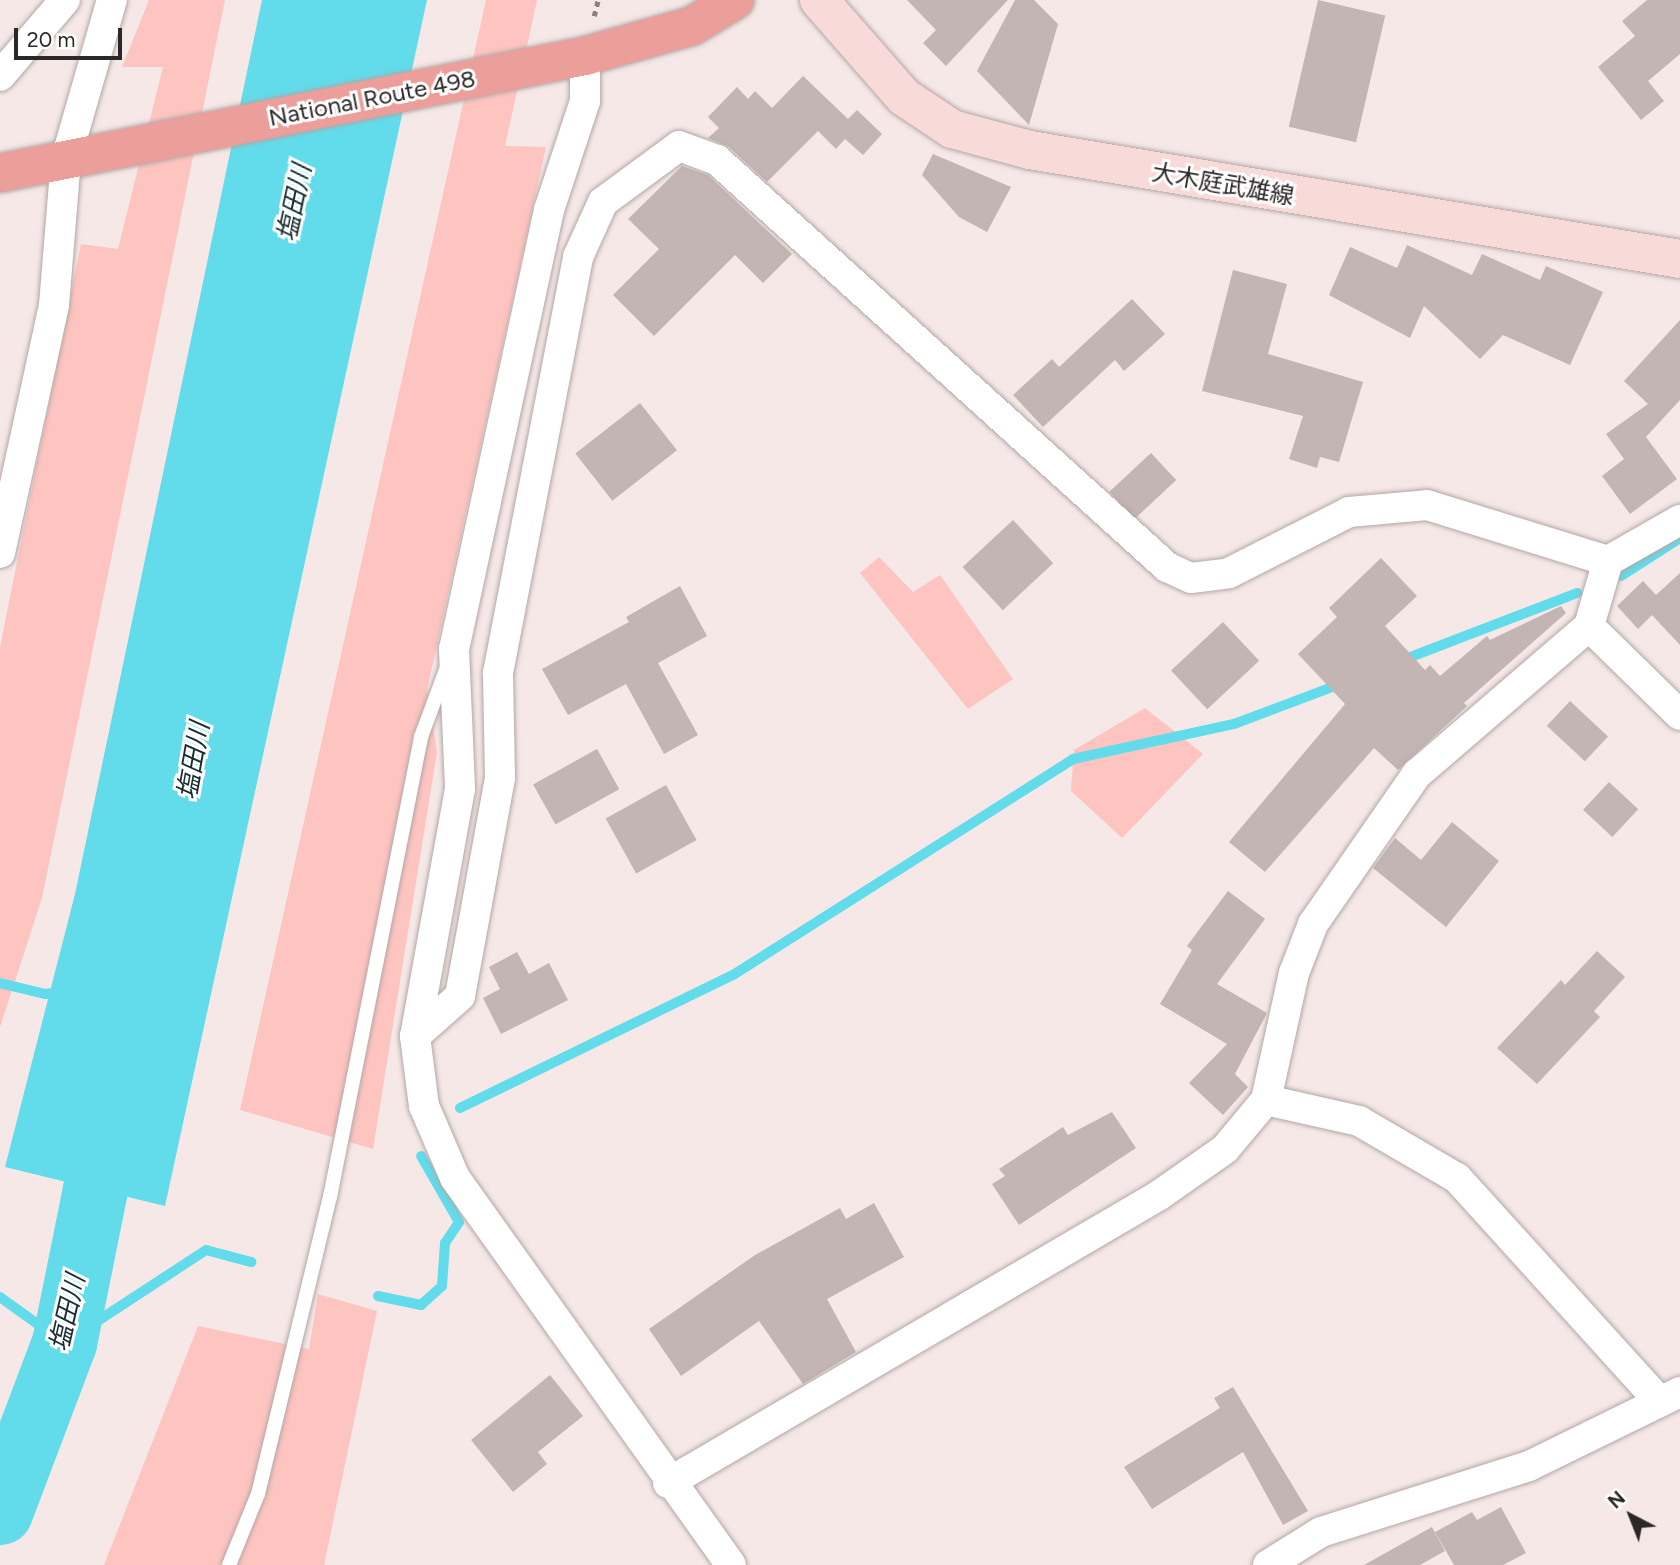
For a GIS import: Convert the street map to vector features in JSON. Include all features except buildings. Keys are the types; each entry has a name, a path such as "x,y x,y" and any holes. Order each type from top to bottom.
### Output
{"highway":[{"name":"National Route 498","path":"0,173 585,57 692,26 735,0"}],"main road":[{"name":"大木庭武雄線","path":"819,0 904,97 952,129 1109,164 1680,259"}],"street":[{"path":"0,76 65,0"},
{"path":"0,553 54,305 66,159 112,0"},
{"path":"585,57 585,101 549,210 454,649 460,789 415,1035 424,1106 454,1178 668,1483 731,1565"},
{"path":"415,1035 460,996 500,778 498,673 578,257 603,202 679,146 717,160 1167,567 1191,578 1229,573 1349,512 1427,505 1608,561"},
{"path":"668,1483 1158,1196 1225,1149 1266,1100 1294,973 1313,924 1417,775 1589,625 1608,561 1680,520"},
{"path":"1589,625 1680,715"},
{"path":"1266,1100 1359,1121 1458,1178 1670,1397 1530,1466 1321,1532 1268,1565"}],"lane":[{"path":"229,1565 258,1494 275,1427 330,1198 421,737 454,649"}],"shaded area":[{"path":"149,0 225,0 42,898 0,1027 0,647 81,244 118,249 163,67 122,67"},
{"path":"486,0 537,0 505,146 546,147 427,690 437,752 373,1149 240,1110"},
{"path":"879,557 913,592 940,575 1013,679 968,709 860,573"},
{"path":"1145,708 1203,754 1122,838 1071,791 1074,750"},
{"path":"318,1294 377,1311 324,1565 104,1565 198,1326 309,1349"}],"water":[{"path":"262,0 427,0 165,1206 5,1167 75,894"}],"waterway":[{"path":"1621,576 1680,538"},
{"path":"1400,661 1577,593"},
{"path":"460,1108 733,975 1073,759 1234,724 1343,683"},
{"path":"0,983 45,994 62,992"},
{"name":"塩田川","path":"0,1512 64,1343 95,1189 119,1103"},
{"path":"378,1296 421,1305 442,1286 445,1243 459,1222 421,1156"},
{"path":"0,1297 64,1343 206,1250 251,1262"}]}
